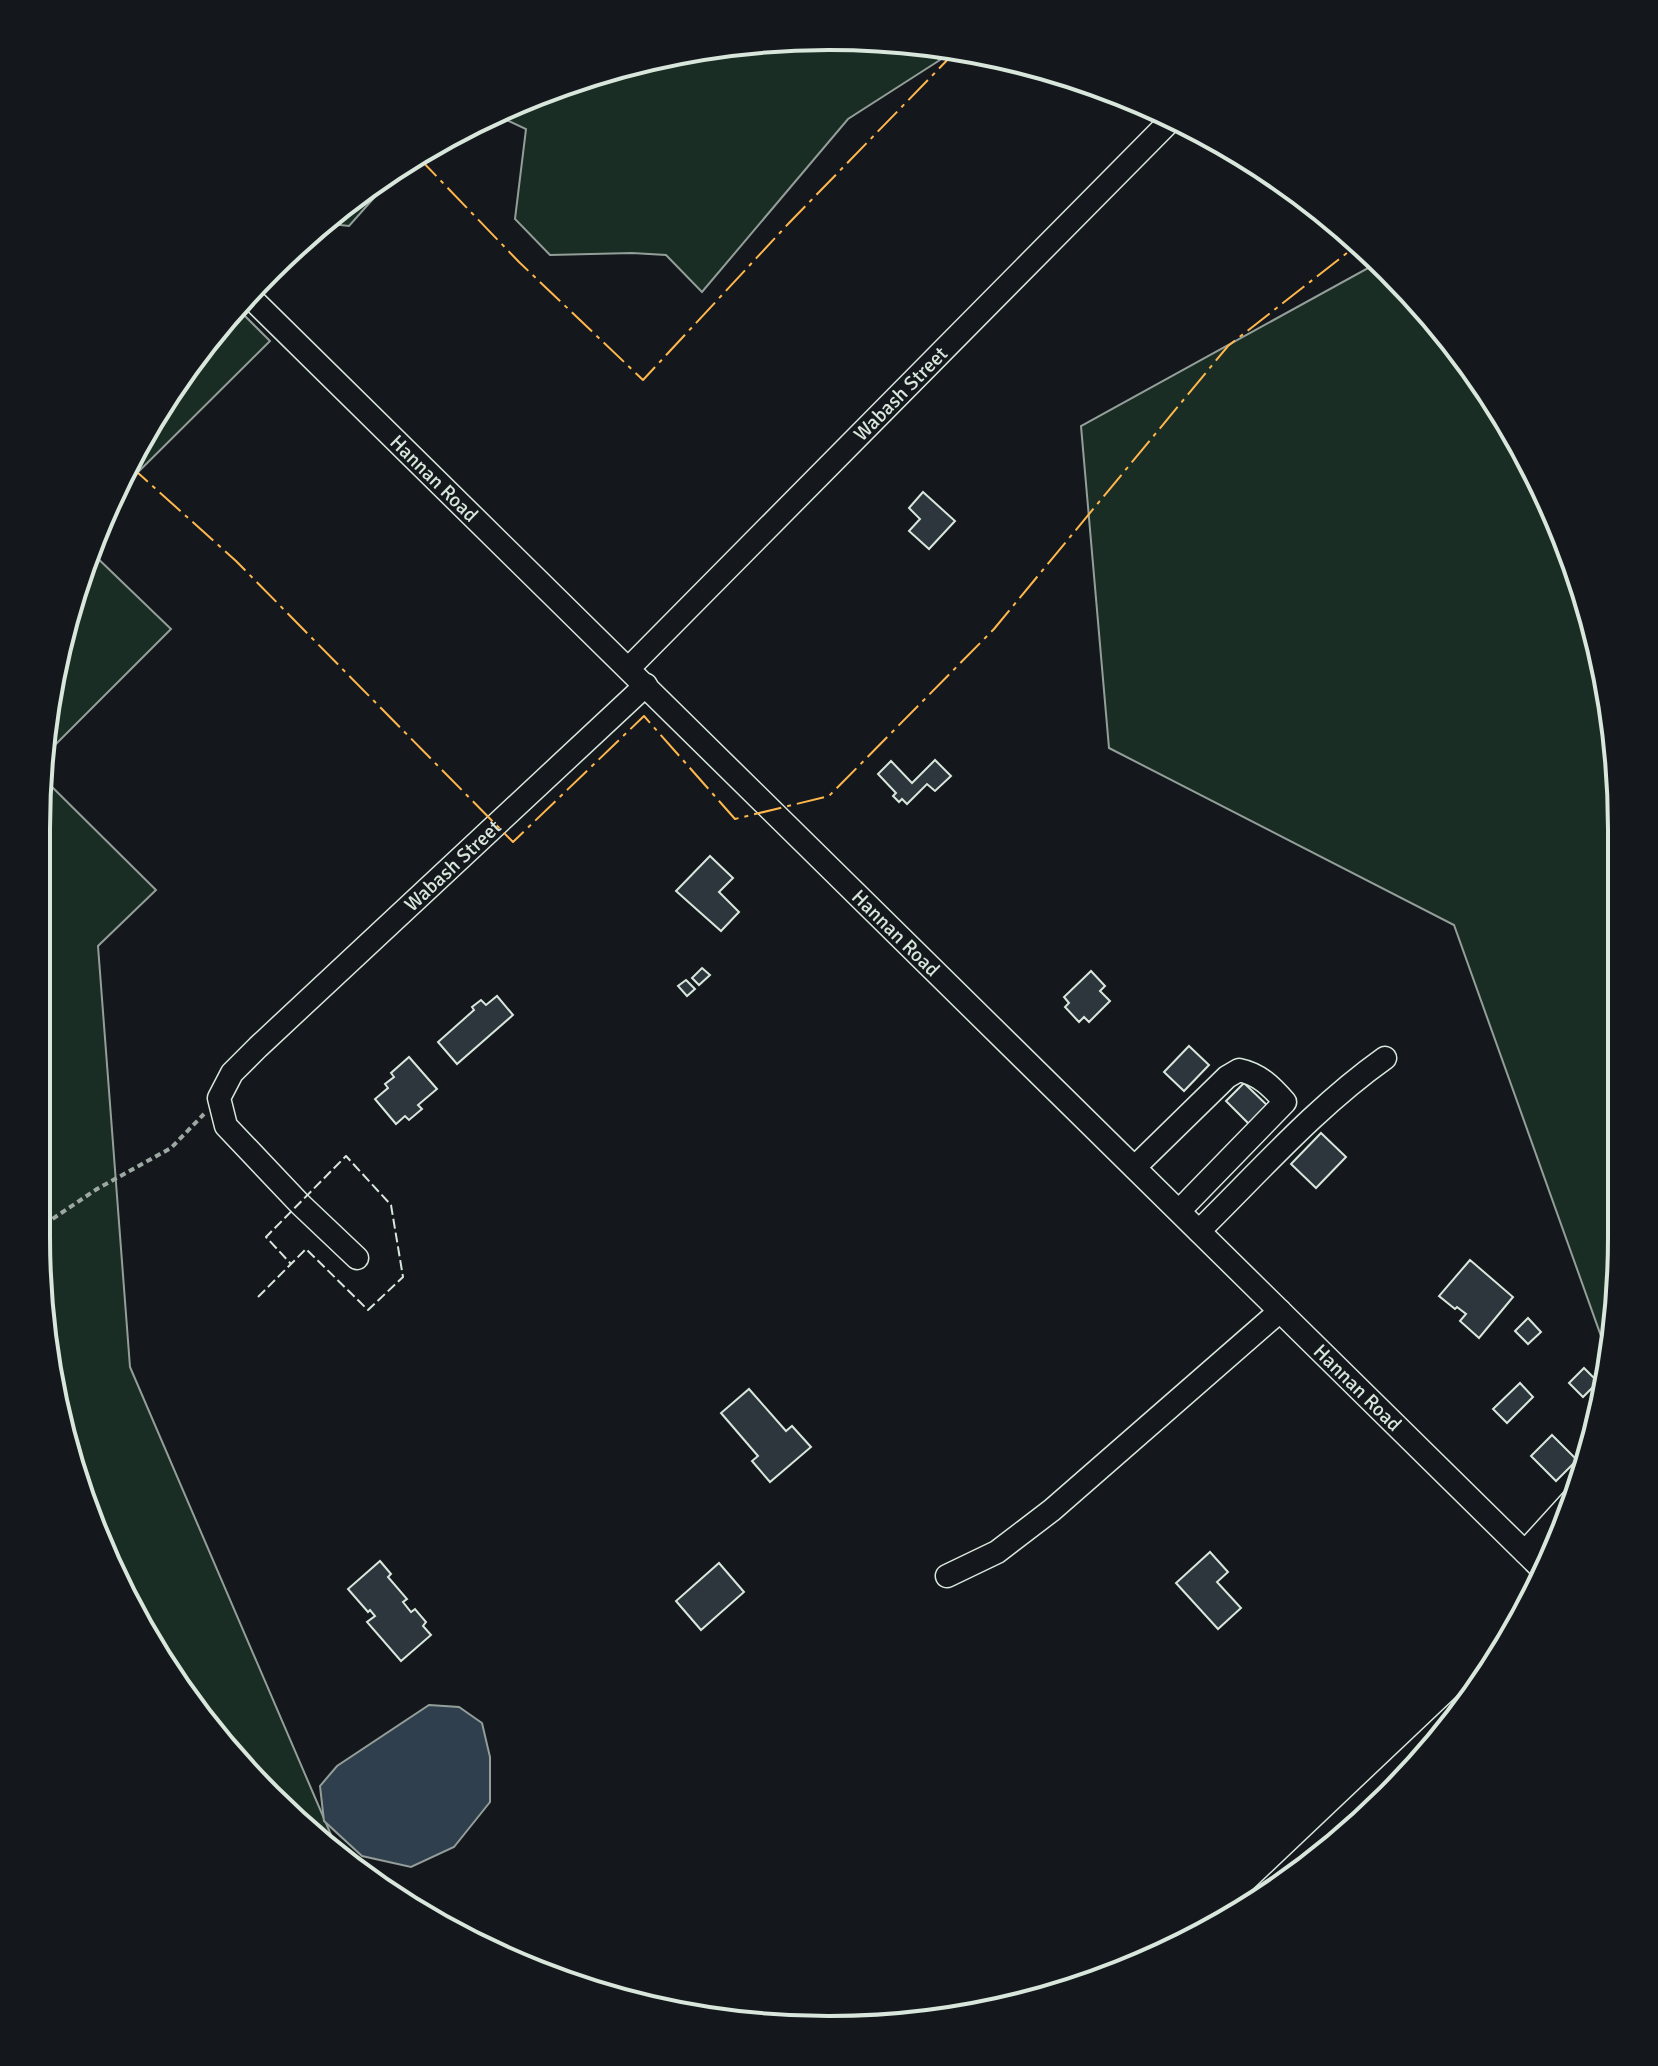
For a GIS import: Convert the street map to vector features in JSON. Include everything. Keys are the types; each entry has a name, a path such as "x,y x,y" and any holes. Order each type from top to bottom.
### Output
{"street":[{"name":"Wabash Street","path":"629,668 1165,126"},
{"name":"Hannan Road","path":"255,302 1536,1563"},
{"name":"Wabash Street","path":"219,1098 232,1073 258,1047 646,685"},
{"path":"1199,1231 1311,1118 1346,1086 1385,1058"},
{"path":"1135,1167 1227,1077 1239,1070 1254,1073 1272,1087 1285,1102 1180,1210"},
{"path":"219,1098 226,1126 300,1204 357,1258"},
{"path":"947,1576 997,1552 1052,1510 1280,1311"},
{"path":"1525,1552 1551,1529"},
{"path":"1324,1838 1405,1761"}],"path":[{"path":"50,1221 97,1189 171,1148 219,1098"}],"green space":[{"path":"829,50 880,52 940,60 848,119 702,292 666,255 550,255 515,219 526,129 507,120 579,91 677,65 727,57"},
{"path":"376,196 349,226 338,225"},
{"path":"1369,268 1415,315 1447,355 1504,440 1528,484 1567,579 1593,677 1601,727 1608,829 1608,1237 1601,1336 1454,925 1109,748 1081,426"},
{"path":"243,314 270,341 134,476 181,396"},
{"path":"98,559 171,629 55,745 65,677"},
{"path":"52,787 156,890 98,946 130,1367 332,1836 243,1751 181,1670 130,1582 91,1487 77,1439 57,1339 50,1237"}],"water":[{"path":"429,1705 459,1707 482,1723 490,1757 490,1802 454,1847 411,1867 362,1856 324,1821 320,1786 337,1766"}],"building":[{"path":"923,492 955,521 929,549 909,531 920,519 909,508"},
{"path":"935,760 951,776 935,791 927,784 907,804 893,796 896,793 878,774 891,761 912,783"},
{"path":"710,856 733,878 719,892 739,912 721,931 676,891"},
{"path":"702,968 710,975 699,985 692,978"},
{"path":"1091,971 1105,986 1100,991 1110,1001 1089,1022 1084,1017 1079,1022 1065,1007 1069,1003 1064,997"},
{"path":"686,980 695,989 687,996 678,986"},
{"path":"497,996 513,1015 457,1064 438,1042 474,1010 472,1007 481,1000 486,1005"},
{"path":"1189,1046 1209,1065 1184,1091 1164,1072"},
{"path":"409,1057 437,1089 418,1105 422,1109 409,1120 405,1116 396,1124 375,1099 388,1088 385,1084 394,1077 391,1073"},
{"path":"1244,1083 1270,1108 1252,1127 1226,1101"},
{"path":"1321,1133 1346,1157 1316,1188 1291,1164"},
{"path":"1470,1260 1513,1297 1479,1338 1460,1321 1466,1314 1439,1296"},
{"path":"1528,1318 1541,1332 1528,1344 1515,1331"},
{"path":"1584,1368 1595,1379 1593,1387 1583,1397 1569,1383"},
{"path":"1520,1383 1533,1397 1507,1423 1493,1409"},
{"path":"749,1389 786,1431 792,1426 811,1447 770,1482 752,1461 758,1456 721,1413"},
{"path":"1552,1435 1575,1458 1556,1481 1531,1456"},
{"path":"1210,1552 1228,1572 1217,1582 1241,1608 1218,1629 1176,1583"},
{"path":"380,1561 391,1574 388,1577 407,1599 403,1602 411,1612 415,1609 426,1622 423,1626 431,1635 401,1661 367,1622 375,1616 348,1589"},
{"path":"719,1563 744,1592 701,1630 676,1601"}],"fence":[{"path":"258,1297 306,1249 368,1310 403,1277 391,1205 346,1156 266,1237 291,1264"}],"power":[{"path":"424,164 519,262 643,380 948,60"},
{"path":"137,472 236,561 513,842 644,716 735,819 829,796 994,629 1228,346 1351,250"}]}
